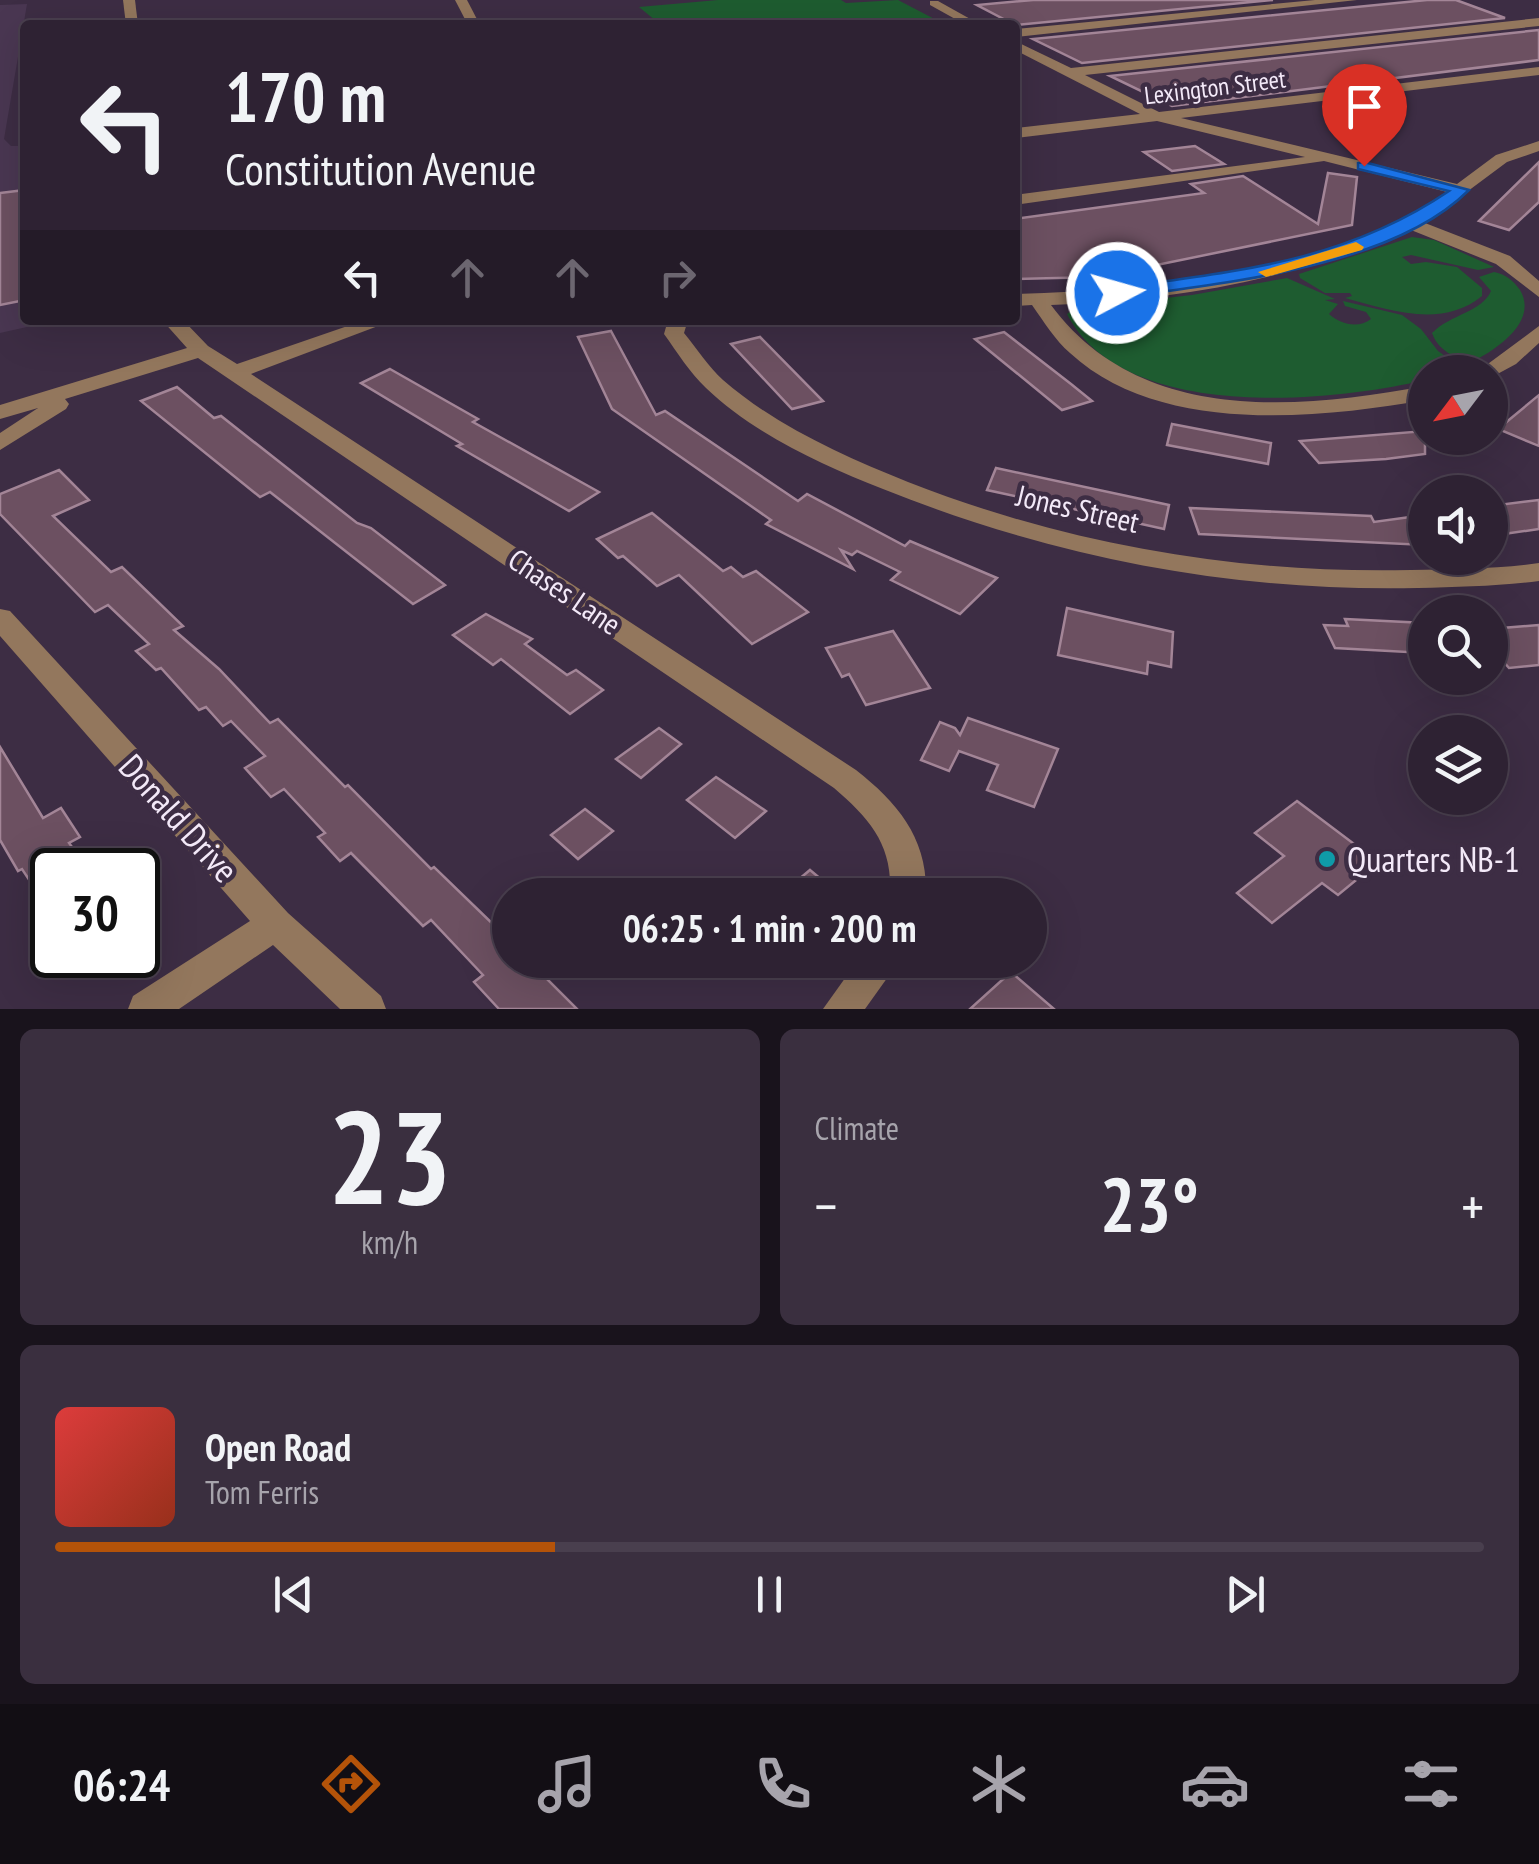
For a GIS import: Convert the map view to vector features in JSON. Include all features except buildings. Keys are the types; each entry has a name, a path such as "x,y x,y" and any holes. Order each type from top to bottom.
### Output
{"street":[{"path":"951,0 934,3 966,20"},
{"path":"1020,33 1351,0"},
{"path":"1070,72 1539,22"},
{"path":"1020,47 1156,116 1461,190"},
{"name":"Lexington Street","path":"1020,132 1539,71"},
{"path":"1026,300 1150,290 1280,270 1349,249 1411,224 1461,190 1500,156 1539,146"},
{"path":"1020,199 1331,158"},
{"path":"1411,224 1502,260 1539,291"},
{"path":"1026,300 1094,362 1114,375 1166,394 1225,405 1314,408 1408,395"},
{"name":"Chases Lane","path":"177,325 201,350 872,800 902,840 909,878"},
{"path":"238,372 370,325"},
{"name":"Jones Street","path":"677,325 674,334 686,358 754,415 819,453 900,490 1006,526 1139,556 1257,576 1407,579 1539,572"},
{"path":"1508,361 1539,332"},
{"path":"0,412 201,350"},
{"path":"0,443 79,390"},
{"name":"Donald Drive","path":"0,618 274,924 367,1009"},
{"path":"146,1009 274,924"},
{"path":"842,1009 867,978"}],"shaded area":[{"path":"27,4 24,20 20,20 20,45 4,139 11,146 20,146 20,325 36,325 0,333 0,5"}],"green space":[{"path":"718,0 898,0 936,20 655,20 639,7"},
{"path":"1412,237 1434,240 1494,267 1478,270 1411,255 1402,257 1411,264 1457,267 1482,288 1482,296 1450,312 1415,314 1345,298 1352,296 1350,293 1325,293 1300,278 1299,274"},
{"path":"1494,272 1508,278 1520,290 1524,313 1512,334 1484,355 1452,355 1432,333 1487,298 1491,291 1479,277"},
{"path":"1287,278 1335,299 1325,300 1338,304 1329,314 1344,323 1360,324 1371,319 1366,312 1345,306 1343,301 1402,315 1421,329 1444,355 1408,355 1408,383 1384,388 1284,398 1230,396 1179,388 1132,373 1094,349 1067,314 1077,307 1104,309 1102,305 1192,295"}],"slow traffic":[{"path":"1266,272 1356,247"}],"place":[{"name":"Quarters NB-1","path":"1327,859"}],"route":[{"path":"1117,293 1280,270 1349,249 1412,223 1461,190 1364,166"}]}
